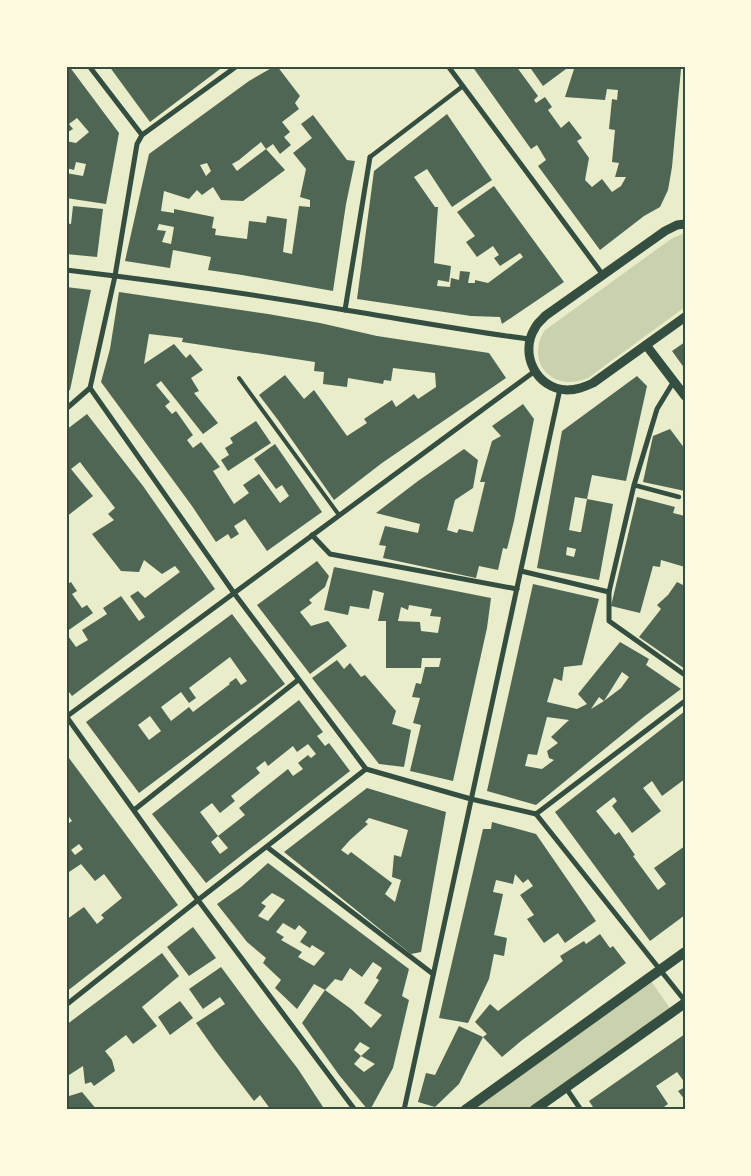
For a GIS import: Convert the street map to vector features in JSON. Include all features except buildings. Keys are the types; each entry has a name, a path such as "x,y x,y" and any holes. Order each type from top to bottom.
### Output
{"main road":[{"path":"465,1110 685,952"},
{"path":"534,1110 685,1002"}],"street":[{"path":"89,66 142,135"},
{"path":"66,410 90,388 115,276 137,144 142,135 237,66"},
{"path":"448,66 603,275"},
{"path":"345,310 370,157 463,86"},
{"path":"685,224 665,230 545,316 535,326 529,339 528,354 532,367 540,379 552,387 566,390 580,389 593,383 685,317"},
{"path":"66,270 345,310 529,339"},
{"path":"646,345 685,396"},
{"path":"355,1110 198,900 66,716 535,371"},
{"path":"674,381 657,410 634,485 608,592 608,621 685,675"},
{"path":"90,388 234,593 366,769 471,799 536,814 685,1002"},
{"path":"404,1110 560,389"},
{"path":"634,485 679,497"},
{"path":"312,535 330,554 517,589"},
{"path":"521,570 608,592"},
{"path":"134,810 298,680"},
{"path":"536,814 685,701"},
{"path":"66,1005 366,769"},
{"path":"267,847 433,974"},
{"path":"565,1088 581,1110"}],"lane":[{"path":"240,378 339,515"}],"green space":[{"path":"685,234 685,307 588,378 576,382 564,382 546,372 538,354 539,343 544,331 671,239"},
{"path":"651,981 672,1011 534,1110 472,1110"}]}
